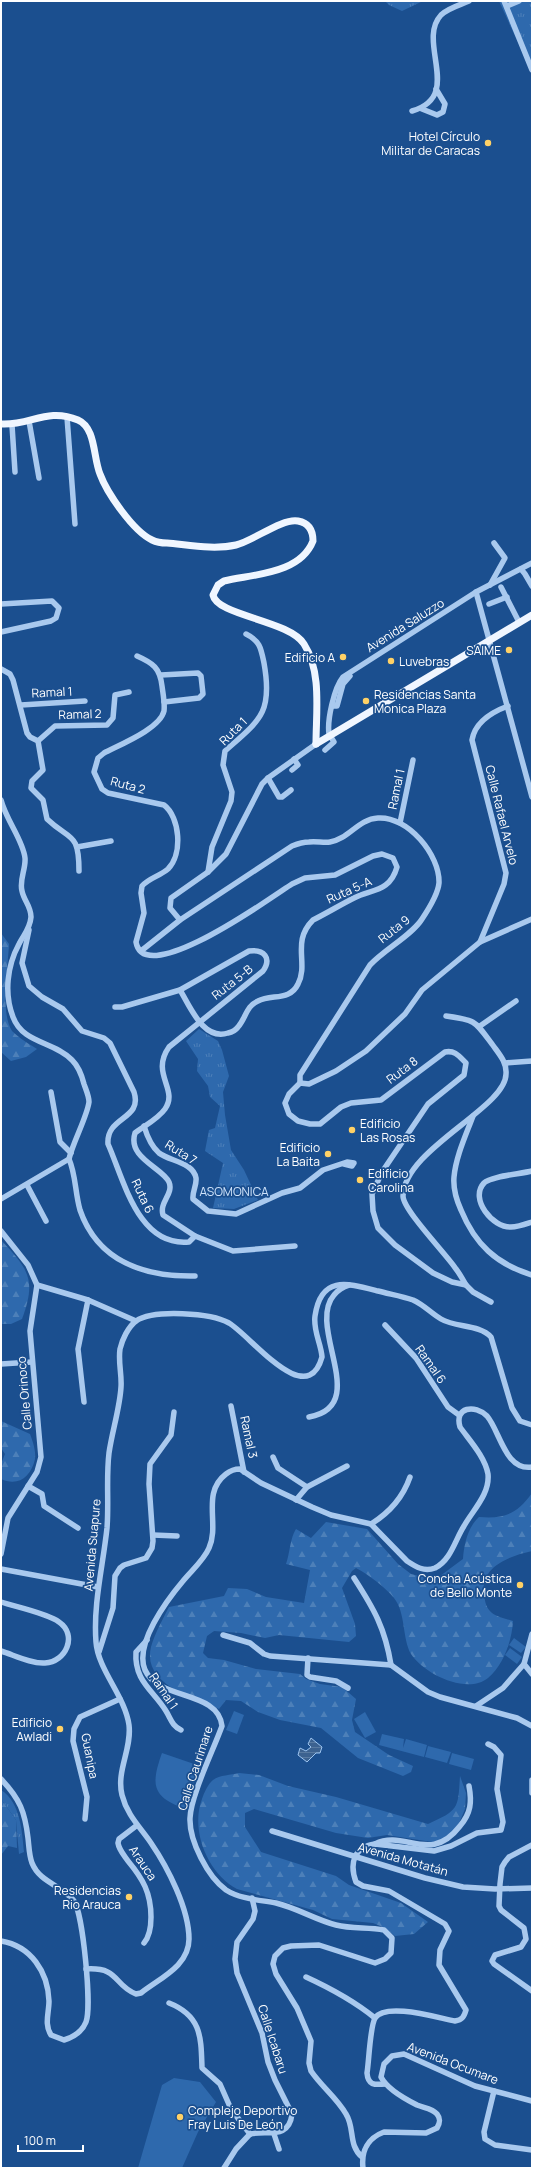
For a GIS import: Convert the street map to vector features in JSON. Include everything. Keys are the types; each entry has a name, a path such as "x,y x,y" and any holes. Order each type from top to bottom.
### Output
{"main road":[{"path":"1,424 12,425 44,415 79,420 87,426 91,435 100,474 111,495 142,533 151,540 185,545 225,547 249,540 281,525 295,521 303,523 310,528 313,541 303,556 290,564 268,572 224,581 218,585 214,595 216,601 226,608 283,627 298,637 304,644 315,674 316,744"},
{"path":"316,744 532,614"}],"street":[{"path":"412,112 422,108 432,99 436,89 438,72 434,41 436,23 441,15 447,10 469,1"},
{"path":"519,1 506,4 532,70"},
{"path":"422,108 437,115 443,112 445,104 436,89"},
{"path":"66,417 74,524"},
{"path":"29,420 39,478"},
{"path":"12,425 15,472"},
{"path":"489,585 505,558 494,543"},
{"name":"Avenida Saluzzo","path":"325,750 334,742 329,735 332,706 336,689 343,677 476,592 532,563"},
{"path":"521,569 526,574 532,586"},
{"path":"501,587 519,622"},
{"path":"476,592 488,641 530,777 532,797"},
{"path":"489,604 507,597"},
{"path":"1,604 52,601 59,608 56,618 51,621 1,632"},
{"name":"Ruta 1","path":"208,872 212,847 231,801 232,792 223,765 225,751 256,723 264,711 268,696 268,684 261,647 256,639 246,634"},
{"path":"137,656 154,664 161,675 198,673 201,676 203,694 199,698 164,702"},
{"path":"1,670 10,674 21,705 27,732 30,737 38,740 43,770 32,781 31,788 43,800 47,819 68,834 77,847 79,870"},
{"name":"Ruta 2","path":"141,951 136,942 144,913 141,893 142,886 166,870 173,860 177,833 174,819 169,809 164,805 108,793 97,782 94,772 98,758 104,753 144,732 159,720 164,711 161,675"},
{"path":"332,706 336,706 343,684 350,676"},
{"name":"Ramal 2","path":"38,740 54,726 107,725 113,718 116,695 129,692"},
{"name":"Ramal 1","path":"21,705 85,701"},
{"name":"Calle Rafael Arvelo","path":"480,942 504,884 506,873 472,740 476,728 485,718 508,706"},
{"path":"180,920 170,908 171,898 208,872 228,850 262,784 268,778 316,744"},
{"path":"292,770 298,765 294,759"},
{"name":"Ramal 1","path":"400,823 413,760"},
{"path":"268,778 279,797 282,797 291,790"},
{"path":"1,800 4,812 25,860 21,883 22,892 30,906 29,930 19,943 10,966 8,985 9,1006 17,1027 23,1033 68,1056 73,1061 83,1080 89,1102 69,1159 84,1219 106,1251 129,1265 148,1272 168,1276 195,1276"},
{"name":"Ruta 9","path":"141,951 180,920 292,846 307,842 331,842 369,819 387,818 400,823 417,834 438,871 439,885 436,892 420,923 378,956 370,965 300,1075 300,1083"},
{"path":"77,847 111,842"},
{"name":"Ruta 5-A","path":"141,951 150,957 166,955 209,937 292,884 305,878 335,875 373,856 382,854 393,858 397,867 395,874 381,888 356,897 313,920 308,925 301,940 301,976 299,983 289,994 259,1000 252,1004 239,1026 229,1033 216,1033 199,1022 180,990"},
{"path":"300,1083 309,1084 336,1071 366,1051 405,1014 422,990 480,942 532,919"},
{"name":"Ruta 6","path":"29,930 22,963 29,986 42,997 63,1009 82,1031 104,1038 110,1043 134,1092 136,1100 133,1111 115,1124 109,1130 107,1136 108,1144 138,1215 154,1232 169,1239 189,1242 195,1236 163,1215 162,1204 170,1192 170,1185 167,1177 145,1162 134,1142 135,1133 163,1111 168,1104 170,1097 161,1070 165,1054 169,1047 199,1022"},
{"name":"Ruta 5-B","path":"180,990 249,951 258,950 264,953 268,958 264,971 199,1022"},
{"path":"115,1007 122,1007 180,990"},
{"path":"480,1026 516,1000"},
{"path":"446,1016 462,1018 480,1026 505,1063 505,1084 473,1116 448,1135 412,1170 404,1185 403,1198 410,1211 456,1269 466,1285"},
{"name":"Ruta 8","path":"300,1083 289,1094 285,1104 289,1114 298,1121 310,1124 320,1124 346,1105 381,1100 445,1052 450,1051 457,1054 466,1063 464,1075 428,1104 382,1172 372,1194 373,1211 378,1228 395,1245 433,1274 452,1282 466,1285 473,1292 491,1302"},
{"path":"505,1063 532,1061"},
{"path":"51,1092 60,1142 71,1153"},
{"path":"473,1116 458,1160 454,1178 455,1195 475,1240 489,1253 532,1275"},
{"name":"Ruta 7","path":"144,1126 154,1148 160,1154 188,1167 194,1172 196,1179 192,1192 193,1199 208,1211 236,1214 282,1193 300,1188 324,1170 344,1164"},
{"path":"1,1199 27,1186 69,1159"},
{"path":"532,1171 490,1180 485,1183 480,1194 481,1203 494,1222 510,1228 532,1222"},
{"path":"27,1186 46,1221"},
{"path":"1,1231 28,1265 38,1285 88,1300 136,1321 149,1317 165,1315 192,1315 218,1318 243,1333 282,1370 293,1375 304,1377 314,1373 322,1357 314,1322 319,1302 326,1290 331,1286 342,1283 412,1300 454,1325 481,1330 491,1337 512,1408 520,1421 532,1425"},
{"path":"195,1236 233,1251 296,1246"},
{"name":"Calle Orinoco","path":"1,1554 8,1518 39,1468 41,1457 30,1324 38,1285"},
{"path":"309,1417 324,1413 331,1406 338,1388 326,1320 326,1309 331,1298 338,1290 353,1285"},
{"path":"84,1402 78,1349 88,1300"},
{"name":"Avenida Suapure","path":"86,1969 112,1973 125,1988 136,1994 141,1993 181,1963 188,1951 188,1922 179,1897 152,1844 136,1826 124,1803 120,1780 128,1746 128,1717 98,1653 96,1643 98,1587 107,1528 109,1456 112,1428 121,1389 120,1348 128,1331 136,1321"},
{"name":"Ramal 6","path":"385,1325 416,1358 448,1407 459,1415"},
{"path":"1,1364 32,1362"},
{"name":"Ramal 3","path":"231,1406 244,1472"},
{"path":"244,1472 261,1483 331,1515 371,1524 401,1555 414,1566 426,1570 434,1568 445,1560 464,1524 480,1502 488,1480 483,1459 460,1427 458,1420 459,1415 463,1410 470,1409 478,1411 486,1416 510,1457 522,1467 532,1467"},
{"path":"98,1653 113,1608 115,1576 124,1565 146,1558 152,1548 149,1484 150,1464 172,1435 174,1412"},
{"path":"273,1457 278,1468 307,1487"},
{"path":"296,1500 307,1487 346,1466"},
{"name":"Calle Caurimare","path":"244,1472 235,1469 230,1471 215,1487 211,1505 212,1531 210,1547 163,1608 147,1640 143,1661 145,1670 149,1677 164,1688 212,1708 221,1718 222,1726 191,1809 191,1832 199,1854 217,1880 226,1890 308,1913 335,1925 384,1930 392,1938 391,1953 385,1959 375,1963 355,1955 314,1945 291,1946 283,1948 275,1956 273,1964 276,1974 308,2030 311,2041 309,2063 311,2071 347,2115 352,2141 356,2152 362,2157"},
{"path":"371,1524 381,1518 394,1504 410,1477"},
{"path":"28,1486 42,1494 44,1506 78,1528"},
{"path":"1,1516 8,1518"},
{"path":"152,1534 177,1536"},
{"path":"1,1569 98,1587"},
{"path":"354,1578 378,1616 383,1630 391,1665"},
{"path":"1,1602 55,1619 64,1627 69,1638 66,1651 61,1657 50,1662 36,1662 1,1651"},
{"path":"476,1706 503,1688 524,1664 532,1634"},
{"path":"224,1635 250,1643 264,1654 270,1656 391,1665 428,1692 440,1697 517,1718 532,1726"},
{"name":"Ramal 1","path":"147,1640 136,1652 138,1672 151,1693 166,1711 173,1725 181,1730"},
{"path":"308,1658 307,1675 310,1677 336,1681 348,1688"},
{"path":"524,1664 532,1674"},
{"name":"Guanipa","path":"85,1819 87,1797 73,1742 74,1729 80,1717 120,1699"},
{"path":"363,2168 362,2157 369,2142 378,2134 384,2132 426,2132 437,2128 440,2123 440,2119 436,2112 417,2105 385,2084 374,2085 368,2080 372,2027 375,2018 380,2013 397,2010 455,2021 460,2020 464,2016 466,2010 439,1965 440,1950 449,1931 445,1924 389,1891 363,1886 356,1882 353,1867 354,1857 360,1850 368,1845 376,1844 434,1851 451,1846 477,1833 501,1830 503,1822 497,1789 502,1755 494,1746 488,1744"},
{"path":"1,1779 13,1791 22,1808 30,1858 35,1869 44,1879 69,1895 77,1906 86,1969 88,1998 87,2020 77,2034 64,2040 59,2040 51,2035 48,2028 48,1987 42,1970 25,1950 1,1940"},
{"path":"532,1780 532,1793"},
{"path":"376,1844 383,1840 432,1846 443,1842 456,1832 467,1817 471,1801 469,1786"},
{"name":"Arauca","path":"136,1826 119,1839 118,1843 122,1854 140,1876 148,1891 151,1920 148,1935 144,1943"},
{"name":"Avenida Motatán","path":"272,1831 425,1878 463,1887 500,1889 532,1888"},
{"path":"532,1846 509,1857 505,1862 502,1868 500,1889 499,1906 501,1910 524,1928 526,1939 520,1947 495,1955 492,1961 532,1991"},
{"name":"Calle Icabaru","path":"252,1898 255,1911 253,1919 237,1942 235,1959 237,1973 262,2033 270,2068 292,2114 288,2126 274,2134"},
{"path":"306,1976 361,2007 375,2018"},
{"path":"169,2004 180,2008 193,2019 201,2038 202,2068 220,2084 231,2109 250,2134"},
{"name":"Avenida Ocumare","path":"385,2084 381,2077 384,2064 392,2056 404,2054 450,2076 494,2091 532,2101"},
{"path":"494,2091 484,2132 486,2139 495,2145 532,2150"},
{"path":"224,2168 236,2149 250,2134 260,2132 274,2134 279,2148"}],"green space":[{"path":"385,1 423,1 402,11 389,5"},
{"path":"499,1 532,1 532,73"},
{"path":"1,933 9,944 6,977 6,1013 8,1023 15,1034 37,1049 26,1057 11,1061 1,1052"},
{"name":"ASOMONICA","path":"199,1029 218,1041 222,1050 229,1076 223,1092 231,1150 244,1170 258,1200 234,1209 213,1208 223,1163 205,1151 209,1130 215,1128 220,1106 210,1097 208,1086 197,1071 198,1059 186,1041"},
{"path":"1,1240 18,1259 27,1275 29,1284 27,1305 22,1319 11,1324 1,1324"},
{"path":"1,1421 30,1434 35,1450 35,1459 30,1471 23,1479 18,1481 13,1482 1,1479 1,1464 5,1454 1,1448"},
{"path":"532,1493 532,1551 506,1559 498,1564 487,1576 484,1584 484,1594 488,1609 497,1616 513,1621 509,1645 502,1660 488,1678 479,1683 458,1683 446,1680 426,1669 417,1661 408,1648 398,1604 386,1590 356,1568 352,1571 342,1588 355,1624 356,1636 349,1642 279,1635 265,1638 241,1633 214,1631 207,1636 203,1653 208,1658 224,1660 256,1669 300,1674 306,1679 320,1684 342,1687 356,1699 352,1720 355,1732 389,1755 413,1766 411,1772 403,1776 358,1758 321,1728 280,1720 258,1712 241,1701 226,1700 219,1709 172,1688 154,1671 150,1660 151,1647 169,1607 224,1596 228,1588 247,1589 266,1597 304,1603 310,1570 286,1564 292,1537 296,1529 311,1538 326,1522 367,1529 398,1564 411,1574 423,1577 440,1576 463,1559 467,1536 475,1521 479,1517 496,1517 510,1514 521,1506"},
{"path":"514,1638 526,1647 521,1653 509,1645"},
{"path":"510,1648 522,1657 517,1664 505,1655"},
{"path":"234,1711 244,1715 237,1734 226,1730"},
{"path":"365,1712 376,1732 365,1738 354,1719"},
{"path":"382,1734 404,1739 403,1748 406,1739 427,1745 424,1757 379,1745"},
{"path":"428,1746 451,1752 447,1763 425,1757"},
{"path":"162,1753 200,1766 185,1809 166,1800 160,1795 157,1789 156,1774"},
{"path":"452,1753 474,1759 471,1770 449,1764"},
{"path":"239,1773 259,1775 288,1786 336,1797 428,1824 446,1815 455,1807 459,1795 460,1776 466,1793 465,1809 457,1828 443,1840 432,1842 387,1835 368,1838 336,1833 254,1809 245,1813 245,1827 261,1852 336,1876 349,1885 401,1903 428,1922 414,1934 395,1936 385,1928 373,1923 332,1919 313,1910 237,1889 227,1882 210,1862 204,1850 198,1824 199,1811 204,1794 213,1780 226,1775"},
{"path":"1,1790 13,1802 17,1810 24,1852 19,1854 16,1820 1,1799"},
{"path":"1,1799 16,1820 17,1848 8,1846 1,1855"},
{"name":"Complejo Deportivo Fray Luis De León","path":"174,2078 200,2082 216,2102 198,2132 182,2168 138,2168 162,2085"}],"shaded area":[{"path":"311,1738 322,1747 320,1753 316,1753 307,1762 298,1755 300,1748 306,1751 311,1747 308,1744"}],"place":[{"name":"Hotel Círculo Militar de Caracas","path":"488,143"},
{"name":"SAIME","path":"509,650"},
{"name":"Edificio A","path":"343,657"},
{"name":"Luvebras","path":"391,661"},
{"name":"Residencias Santa Monica Plaza","path":"366,701"},
{"name":"Edificio Las Rosas","path":"352,1130"},
{"name":"Edificio La Baita","path":"328,1154"},
{"name":"Edificio Carolina","path":"360,1180"},
{"name":"Concha Acústica de Bello Monte","path":"520,1585"},
{"name":"Edificio Awladi","path":"60,1729"},
{"name":"Residencias Rio Arauca","path":"129,1897"},
{"name":"Complejo Deportivo Fray Luis De León","path":"180,2117"}]}
